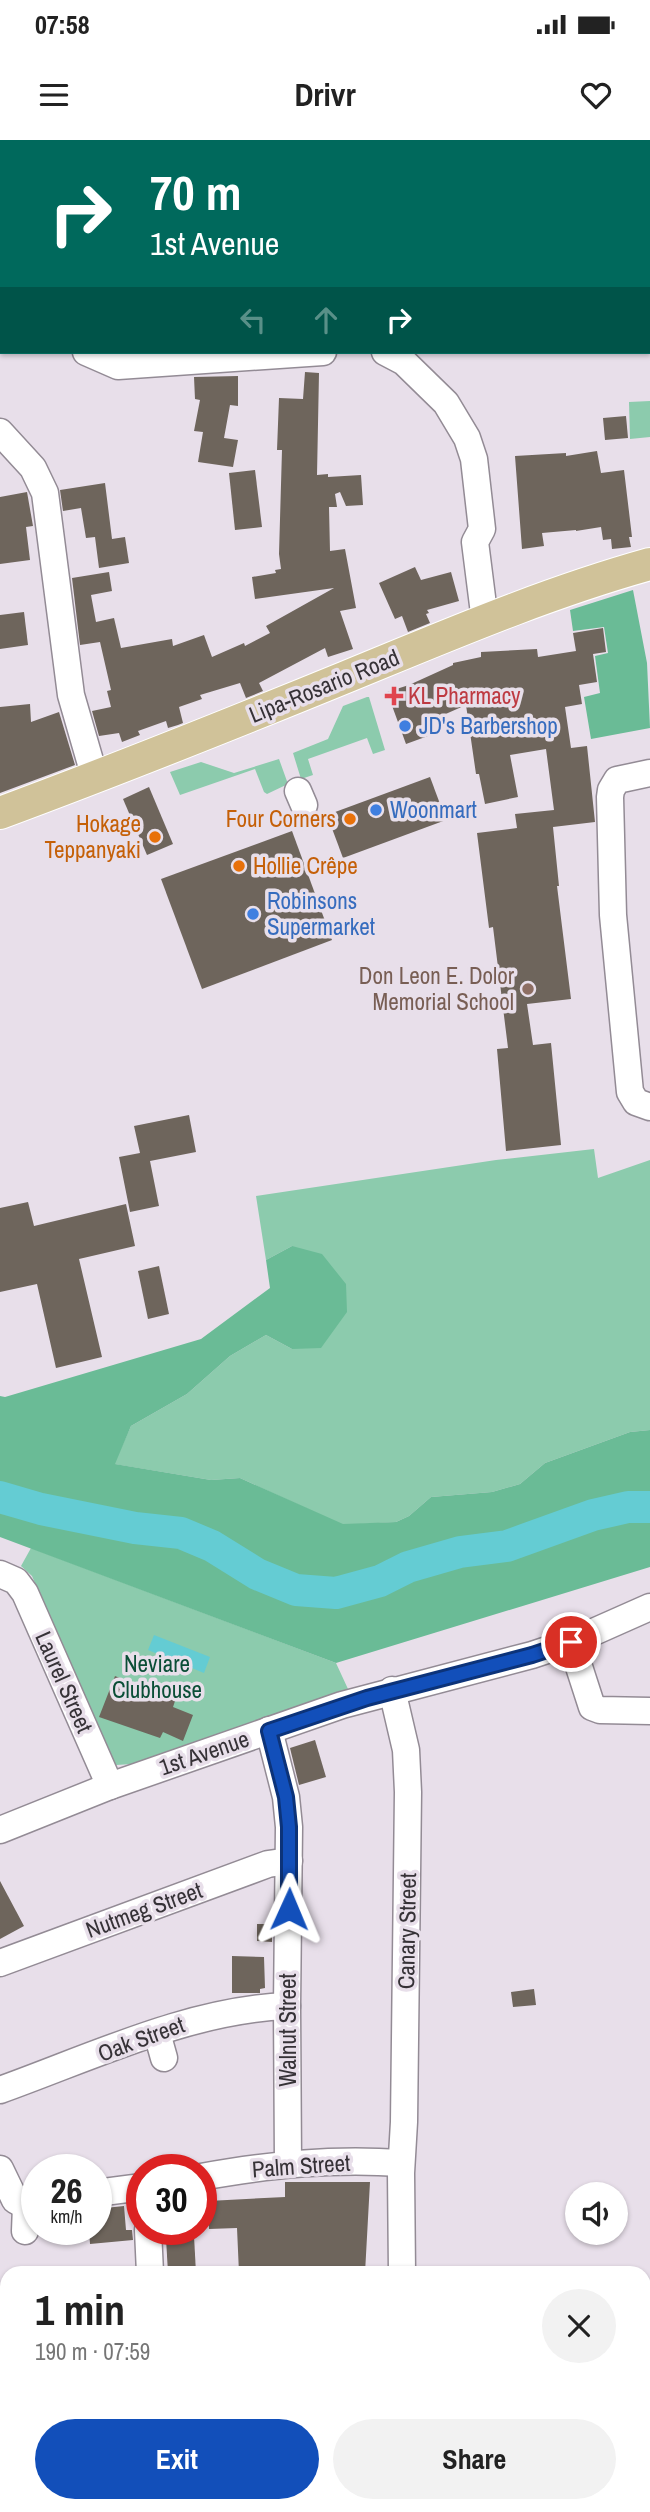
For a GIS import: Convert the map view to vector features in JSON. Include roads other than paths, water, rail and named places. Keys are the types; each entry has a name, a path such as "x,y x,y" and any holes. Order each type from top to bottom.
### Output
{"main road":[{"name":"Lipa-Rosario Road","path":"0,813 95,778 493,619 595,580 650,564"}],"street":[{"path":"91,354 118,366 294,354"},
{"path":"389,354 404,362 446,402 458,420 474,459 482,529 492,539 493,619"},
{"path":"0,432 33,468 45,493 71,695 95,778"},
{"path":"650,773 617,780 610,797 615,933 630,1091 636,1102 650,1107"},
{"name":"Laurel Street","path":"8,1577 25,1594 110,1786"},
{"name":"1st Avenue","path":"0,1830 110,1786 392,1690 521,1658 571,1642 650,1607"},
{"path":"571,1642 592,1707 600,1710 650,1711"},
{"name":"Canary Street","path":"392,1690 406,1750 408,1791 404,2122 401,2168 402,2266"},
{"name":"Walnut Street","path":"269,1731 286,1797 289,1861 288,2163"},
{"name":"Nutmeg Street","path":"0,1964 268,1864 289,1861"},
{"name":"Oak Street","path":"0,2090 160,2046 205,2016 257,2007 287,2006"},
{"name":"Palm Street","path":"217,2174 288,2163 401,2168"},
{"path":"0,2169 15,2200 21,2206"},
{"path":"149,2245 150,2266"}],"water":[{"path":"154,1635 210,1657 204,1673 148,1650"}],"waterway":[{"path":"0,1497 41,1509 135,1528 181,1533 212,1546 257,1574 296,1590 336,1593 380,1581 408,1567 460,1552 507,1546 593,1515 628,1507 650,1507"}],"place":[{"name":"KL Pharmacy","path":"394,696"},
{"name":"JD's Barbershop","path":"405,726"},
{"name":"Woonmart","path":"376,810"},
{"name":"Four Corners","path":"350,819"},
{"name":"Hokage Teppanyaki","path":"155,837"},
{"name":"Hollie Crêpe","path":"239,866"},
{"name":"Robinsons Supermarket","path":"253,914"},
{"name":"Don Leon E. Dolor Memorial School","path":"528,989"}],"park label":[{"name":"Neviare Clubhouse","path":"157,1677"}]}
